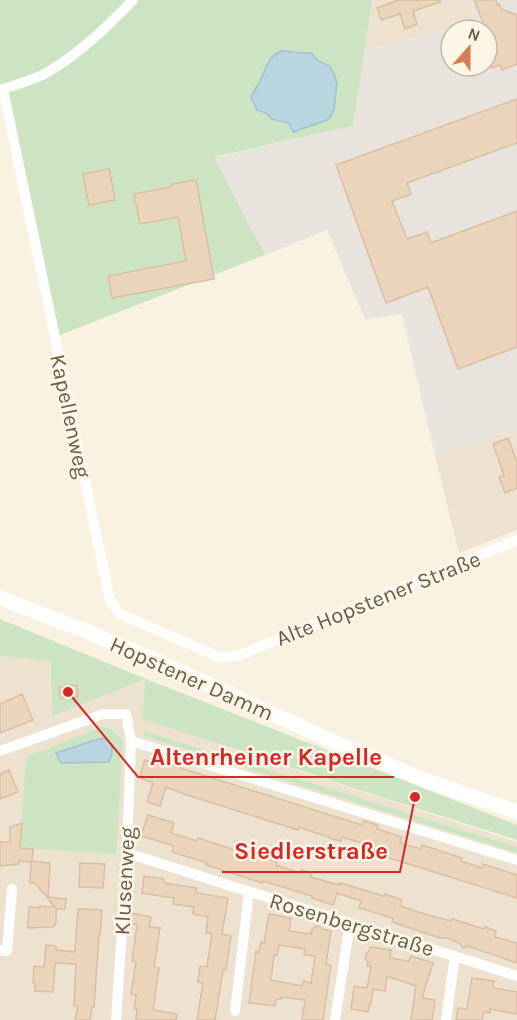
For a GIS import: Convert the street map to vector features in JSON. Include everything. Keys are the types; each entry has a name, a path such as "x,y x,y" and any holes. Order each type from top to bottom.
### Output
{"main road":[{"name":"Hopstener Damm","path":"0,598 171,667 325,738 422,779 517,812"}],"street":[{"path":"2,90 54,68 103,31 133,0"},
{"name":"Kapellenweg","path":"2,90 110,600 120,614 204,651 221,658 240,655"},
{"name":"Alte Hopstener Straße","path":"240,655 517,540"},
{"name":"Klusenweg","path":"0,751 103,714 126,714 131,741 127,853 116,1020"},
{"path":"131,741 517,860"},
{"name":"Rosenbergstraße","path":"127,853 517,976"},
{"path":"0,950 7,951 12,889"},
{"name":"Rosenbergstraße","path":"236,1011 249,892"},
{"path":"335,1020 350,923"},
{"name":"Rosenbergstraße","path":"446,1020 455,956"}],"shaded area":[{"path":"372,0 472,0 473,18 439,18 439,32 364,51"},
{"path":"472,0 517,0 517,429 435,456 402,314 365,319 327,230 265,255 213,158 353,126 364,51 439,32 439,78 499,78 499,18 473,18"},
{"path":"517,429 517,530 459,553 435,456"},
{"path":"0,656 51,661 146,679 219,745 517,842 517,847 144,731 143,736 517,853 517,1020 0,1020","holes":["108,728 120,736 121,770 54,769 44,749"]}],"green space":[{"path":"0,0 372,0 353,126 214,157 265,255 55,337 0,90"},
{"path":"0,619 517,825 517,840 143,719 145,679 52,716 51,661 0,656"},
{"path":"101,727 114,731 123,742 116,854 20,848 26,757"},
{"path":"144,731 517,847 517,853 143,736"}],"water":[{"path":"281,51 312,53 317,60 329,66 334,73 337,84 334,109 327,120 293,132 289,123 272,119 266,113 257,110 251,97 270,60"},
{"path":"104,738 112,745 109,762 61,763 56,753 92,741"}],"building":[{"path":"399,0 440,0 440,2 413,11 417,24 405,29 400,14 381,20 377,8"},
{"path":"474,0 496,0 501,9 517,15 517,64 502,70 499,65 499,18 481,18"},
{"path":"517,99 517,143 407,183 411,194 392,201 407,239 427,232 431,243 517,211 517,347 458,369 428,287 386,303 336,165"},
{"path":"109,169 115,200 89,205 83,174"},
{"path":"196,180 214,279 112,298 108,276 186,261 178,217 140,224 134,194"},
{"path":"508,438 517,462 517,488 505,493 499,477 504,475 493,444"},
{"path":"77,685 78,697 60,698 59,687"},
{"path":"22,694 33,720 0,733 0,704"},
{"path":"152,759 362,825 364,821 378,825 377,829 402,837 400,843 421,849 422,845 462,858 461,861 482,868 483,864 517,875 517,898 370,852 372,846 342,837 341,841 333,839 299,827 298,830 166,787 160,806 147,802 153,783 141,778 141,772 145,760 151,762"},
{"path":"9,770 18,792 0,799 0,774"},
{"path":"148,815 174,823 171,833 197,841 198,838 265,860 265,858 277,862 276,865 300,873 301,870 312,873 311,877 339,885 340,883 384,896 385,894 402,900 400,906 431,916 496,931 495,937 517,943 517,963 468,946 463,948 461,944 447,938 440,938 392,922 393,918 359,908 361,901 337,893 333,905 312,898 312,896 263,881 262,883 172,852 174,846 141,836"},
{"path":"22,823 20,848 33,849 32,861 50,863 48,897 66,899 65,909 56,909 54,927 28,928 29,907 55,907 35,883 30,883 31,862 19,861 19,864 0,866 0,842 10,842 10,827"},
{"path":"80,863 105,864 103,888 79,887"},
{"path":"144,876 164,879 164,883 197,888 196,893 228,898 222,934 231,936 215,1020 197,1020 203,983 198,982 200,966 207,967 212,933 206,933 208,917 193,914 194,907 173,904 174,898 142,893"},
{"path":"78,909 102,910 94,1007 92,1007 90,1020 75,1020 78,1006 74,1006 76,964 55,963 53,992 35,991 35,983 33,983 34,966 44,967 46,945 56,946 56,950 75,952"},
{"path":"131,913 151,917 149,927 160,928 154,967 159,968 153,1010 177,1014 176,1020 136,1020 137,1009 134,1009 136,995 131,994 136,962 132,961 137,925 130,923"},
{"path":"269,914 291,918 289,931 311,934 312,929 316,926 331,931 326,964 331,965 323,1020 302,1020 305,1000 281,997 281,999 276,999 275,1006 249,1003 256,951 259,952 261,942 264,943","holes":["279,945 305,949 304,955 315,956 311,983 303,981 302,986 271,980 274,955 277,955"]},
{"path":"370,947 391,950 390,958 409,961 411,956 433,963 422,998 435,1000 432,1020 411,1020 416,986 387,976 385,991 373,989 368,1012 351,1009 354,986 367,988 371,966 367,966 368,962 365,958"},
{"path":"472,978 494,981 493,988 517,992 517,1014 490,1009 490,1013 484,1012 482,1020 456,1020 458,1008 467,1009"}],"place":[{"name":"Altenrheiner Kapelle","path":"68,692"},
{"name":"Siedlerstraße","path":"415,797"}]}
